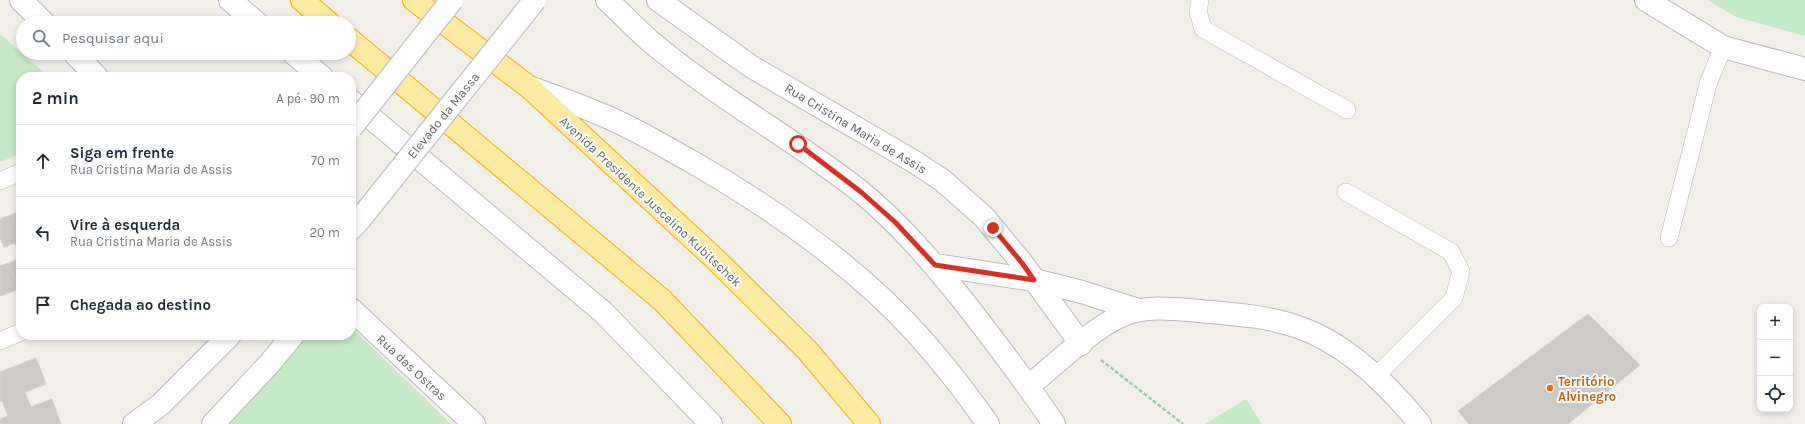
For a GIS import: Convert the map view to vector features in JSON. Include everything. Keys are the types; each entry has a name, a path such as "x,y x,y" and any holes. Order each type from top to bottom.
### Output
{"highway":[{"path":"302,0 321,16"},
{"name":"Avenida Presidente Juscelino Kubitschek","path":"414,0 529,87 713,258 802,345 869,424"},
{"path":"356,45 662,300 780,424"}],"street":[{"path":"21,0 37,16"},
{"path":"230,0 249,16"},
{"path":"356,122 452,0"},
{"name":"Elevado da Massa","path":"356,224 535,0"},
{"path":"607,0 650,41 728,99 798,144 861,192 895,222 935,265 1029,386 1054,424"},
{"name":"Rua Cristina Maria de Assis","path":"658,0 752,67 913,161 942,180 984,217 1022,263 1080,344"},
{"path":"1646,0 1723,47 1805,69"},
{"path":"81,60 92,72"},
{"path":"301,60 316,72"},
{"path":"529,87 601,114 640,133 743,193 790,224 840,262 894,310 929,348 988,424"},
{"path":"356,105 603,312 711,424"},
{"path":"935,265 1034,280 1082,292 1138,310 1172,309 1240,315 1273,320 1299,327 1323,339 1351,356 1403,404 1420,424"},
{"path":"1029,386 1080,344 1110,322 1138,310"},
{"name":"Rua das Ostras","path":"356,314 474,424"},
{"path":"213,424 270,363 289,340"},
{"path":"134,424 160,405 225,341"}],"lane":[{"path":"1200,0 1198,11 1203,29 1347,110"},
{"path":"1669,238 1708,84 1723,47"},
{"path":"0,181 16,174"},
{"path":"1346,192 1451,252 1461,271 1454,298 1375,377"},
{"path":"0,341 16,334"}],"path":[{"path":"1080,344 1183,424"}],"green space":[{"path":"1708,0 1805,0 1805,36 1736,17"},
{"path":"0,34 16,48 16,60 30,60 43,72 16,72 16,156 0,162"},
{"path":"356,332 451,424 217,424 270,377 304,340 356,340"},
{"path":"1246,399 1262,424 1205,424"}],"building":[{"path":"16,213 16,246 15,243 4,247 0,238 0,219"},
{"path":"16,260 16,281 9,263"},
{"path":"9,263 16,281 16,290 0,296 0,266"},
{"name":"Território Alvinegro","path":"1588,314 1640,365 1568,424 1469,424 1458,411"},
{"path":"36,358 46,384 25,392 31,407 52,399 61,424 0,424 0,419 8,416 2,401 0,402 0,372"}],"place":[{"name":"Território Alvinegro","path":"1550,388"}],"route":[{"path":"798,144 861,192 895,222 935,265 1034,280 993,228"}]}
